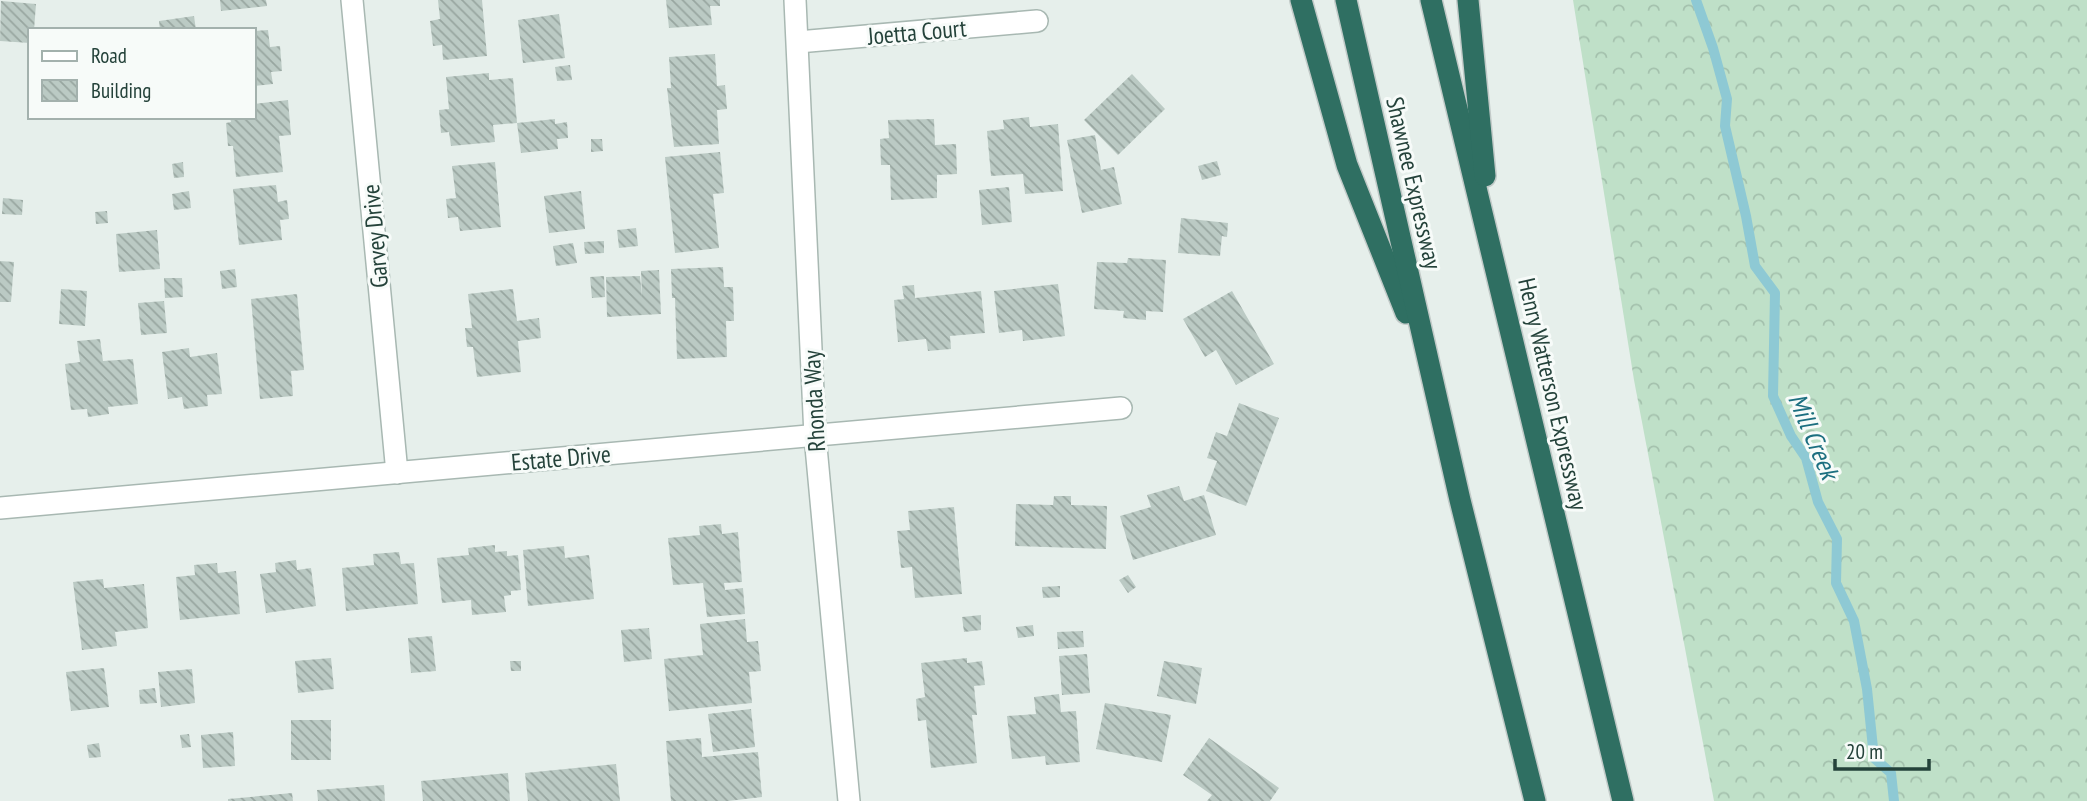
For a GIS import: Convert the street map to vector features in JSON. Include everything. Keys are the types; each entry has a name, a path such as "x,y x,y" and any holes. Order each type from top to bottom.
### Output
{"highway":[{"path":"1301,0 1347,164 1431,377 1535,801"},
{"name":"Shawnee Expressway","path":"1346,0 1431,377"},
{"name":"Henry Watterson Expressway","path":"1431,0 1623,801"},
{"path":"1468,0 1490,241"}],"street":[{"name":"Garvey Drive","path":"352,0 397,473"},
{"name":"Rhonda Way","path":"795,0 815,436 849,801"},
{"name":"Joetta Court","path":"798,42 1037,21"},
{"name":"Estate Drive","path":"0,508 1121,408"}],"green space":[{"path":"1573,0 2087,0 2087,801 1714,801 1634,380"}],"building":[{"path":"220,0 266,0 267,6 221,11"},
{"path":"438,0 482,0 487,56 443,60 442,45 433,46 430,21 440,19"},
{"path":"666,0 720,0 720,6 710,6 712,25 669,28"},
{"path":"1,1 36,4 34,28 28,28 28,43 0,41"},
{"path":"559,14 565,58 523,63 518,20"},
{"path":"194,16 196,28 160,28 159,21"},
{"path":"268,30 270,47 280,46 282,71 271,72 273,84 256,86 256,31"},
{"path":"715,54 717,86 725,85 727,109 717,110 719,144 674,147 667,88 671,88 669,57"},
{"path":"570,65 572,80 557,81 555,67"},
{"path":"489,73 489,80 513,78 517,123 493,125 495,142 451,146 449,132 441,133 439,110 449,109 446,77"},
{"path":"1132,74 1165,109 1118,155 1084,120"},
{"path":"288,100 291,135 279,136 283,172 236,177 233,146 228,146 226,123 231,122 230,119 256,119 256,104"},
{"path":"1029,117 1030,127 1058,124 1063,191 1025,194 1023,174 991,176 987,131 1004,129 1003,120"},
{"path":"555,119 555,124 567,122 568,138 557,139 558,149 521,153 517,123"},
{"path":"934,119 935,145 956,144 957,174 937,175 937,198 891,200 890,165 881,165 880,139 889,138 888,120"},
{"path":"1095,135 1101,170 1114,167 1122,204 1082,213 1067,140"},
{"path":"591,139 602,139 603,151 591,152"},
{"path":"720,152 724,193 713,194 719,248 675,253 665,157"},
{"path":"1217,161 1221,175 1202,180 1198,166"},
{"path":"183,162 184,177 174,178 172,164"},
{"path":"495,162 501,227 460,231 458,217 448,218 446,199 456,198 452,166"},
{"path":"276,185 278,202 287,200 289,219 280,220 282,240 239,245 233,189"},
{"path":"1009,187 1012,222 982,225 979,190"},
{"path":"189,191 191,208 174,210 172,194"},
{"path":"581,191 585,229 549,233 544,196"},
{"path":"3,198 23,200 22,215 2,214"},
{"path":"107,211 108,223 96,224 95,212"},
{"path":"1181,218 1228,223 1227,237 1222,236 1220,256 1178,253"},
{"path":"636,228 638,246 619,248 617,230"},
{"path":"157,230 160,269 119,272 116,234"},
{"path":"604,241 604,253 585,254 584,242"},
{"path":"573,243 577,263 556,266 553,246"},
{"path":"1128,258 1166,260 1163,312 1146,311 1146,320 1123,318 1124,311 1094,309 1097,262 1127,263"},
{"path":"0,261 14,262 11,302 0,302"},
{"path":"723,267 724,287 733,287 734,321 726,321 727,357 677,359 671,269"},
{"path":"235,269 237,287 222,289 220,271"},
{"path":"659,270 661,314 607,317 606,277 640,276 642,297 641,271"},
{"path":"604,276 605,297 592,298 590,277"},
{"path":"164,278 182,278 183,297 165,298"},
{"path":"1058,284 1065,336 1023,341 1022,330 999,333 994,291"},
{"path":"914,285 915,298 981,291 985,333 950,336 951,349 928,351 926,339 898,342 894,300 904,299 902,286"},
{"path":"61,289 87,291 85,326 59,324"},
{"path":"513,289 517,321 539,318 541,338 518,341 521,372 477,377 473,347 467,347 465,328 472,328 468,294"},
{"path":"1232,291 1274,364 1236,385 1216,350 1205,357 1183,319"},
{"path":"297,294 304,370 291,371 293,396 260,399 251,299"},
{"path":"164,301 167,333 141,335 138,303"},
{"path":"100,339 103,361 133,359 138,404 108,407 109,414 88,417 87,409 71,410 65,364 80,362 77,341"},
{"path":"189,348 190,357 217,353 222,394 207,395 208,406 184,409 182,397 168,399 162,352"},
{"path":"1239,403 1279,418 1246,506 1206,491 1217,461 1207,458 1216,432 1227,436"},
{"path":"1179,486 1184,501 1204,495 1216,535 1133,560 1120,516 1151,507 1147,495"},
{"path":"1054,496 1071,496 1071,505 1107,506 1106,549 1015,546 1016,504 1053,505"},
{"path":"954,507 962,594 915,598 912,567 901,568 897,531 910,530 908,511"},
{"path":"721,524 722,534 738,532 742,582 724,583 725,590 743,588 745,614 707,617 703,583 673,585 668,538 700,535 699,526"},
{"path":"495,545 495,552 507,551 507,556 518,555 521,590 511,591 511,595 504,596 506,612 472,615 471,600 442,603 437,558 469,555 468,548"},
{"path":"564,546 565,558 589,555 594,599 528,606 523,550"},
{"path":"399,552 401,564 414,563 418,604 346,611 342,568 374,565 373,554"},
{"path":"296,560 297,570 311,568 316,606 266,613 260,574 276,572 275,563"},
{"path":"217,563 218,573 236,571 240,614 180,620 176,577 195,575 194,565"},
{"path":"1128,575 1136,587 1128,593 1119,580"},
{"path":"103,579 104,588 144,584 148,628 115,632 117,646 82,650 73,582"},
{"path":"1060,586 1060,597 1043,598 1042,587"},
{"path":"981,615 981,630 964,632 962,617"},
{"path":"745,619 747,642 758,641 761,671 749,672 752,703 669,711 664,659 703,655 700,624"},
{"path":"1033,625 1034,636 1018,638 1016,627"},
{"path":"649,628 652,659 624,662 621,630"},
{"path":"1083,631 1084,647 1058,649 1057,632"},
{"path":"432,636 436,671 411,673 408,638"},
{"path":"1087,654 1090,693 1062,695 1059,656"},
{"path":"331,658 334,689 298,693 295,661"},
{"path":"967,658 967,663 982,661 985,685 974,686 977,715 972,715 977,763 931,768 926,720 918,721 916,699 925,697 921,663"},
{"path":"510,661 521,661 521,671 511,671"},
{"path":"1164,661 1202,668 1196,704 1157,696"},
{"path":"104,668 109,707 71,711 66,672"},
{"path":"192,669 195,703 161,707 158,672"},
{"path":"155,688 157,703 140,704 139,690"},
{"path":"1059,694 1061,712 1076,711 1080,762 1046,765 1045,756 1012,759 1007,716 1036,714 1034,697"},
{"path":"1105,703 1171,715 1162,762 1096,749"},
{"path":"751,709 755,747 713,752 708,714"},
{"path":"291,720 331,720 331,760 291,760"},
{"path":"233,732 235,766 203,768 201,735"},
{"path":"189,734 191,747 182,748 180,735"},
{"path":"701,738 702,757 758,752 762,797 728,801 671,801 666,741"},
{"path":"1209,738 1279,788 1270,801 1207,801 1212,795 1183,775"},
{"path":"99,743 101,757 89,758 87,745"},
{"path":"616,764 620,801 528,801 525,773"},
{"path":"508,773 510,801 423,801 421,781"},
{"path":"384,785 385,801 318,801 317,790"},
{"path":"292,793 293,801 228,801 228,799"}],"waterway":[{"name":"Mill Creek","path":"1696,0 1727,99 1725,126 1755,266 1775,293 1773,396 1791,436 1806,458 1818,502 1837,539 1836,583 1854,621 1867,689 1874,758 1891,773 1894,801"}]}
